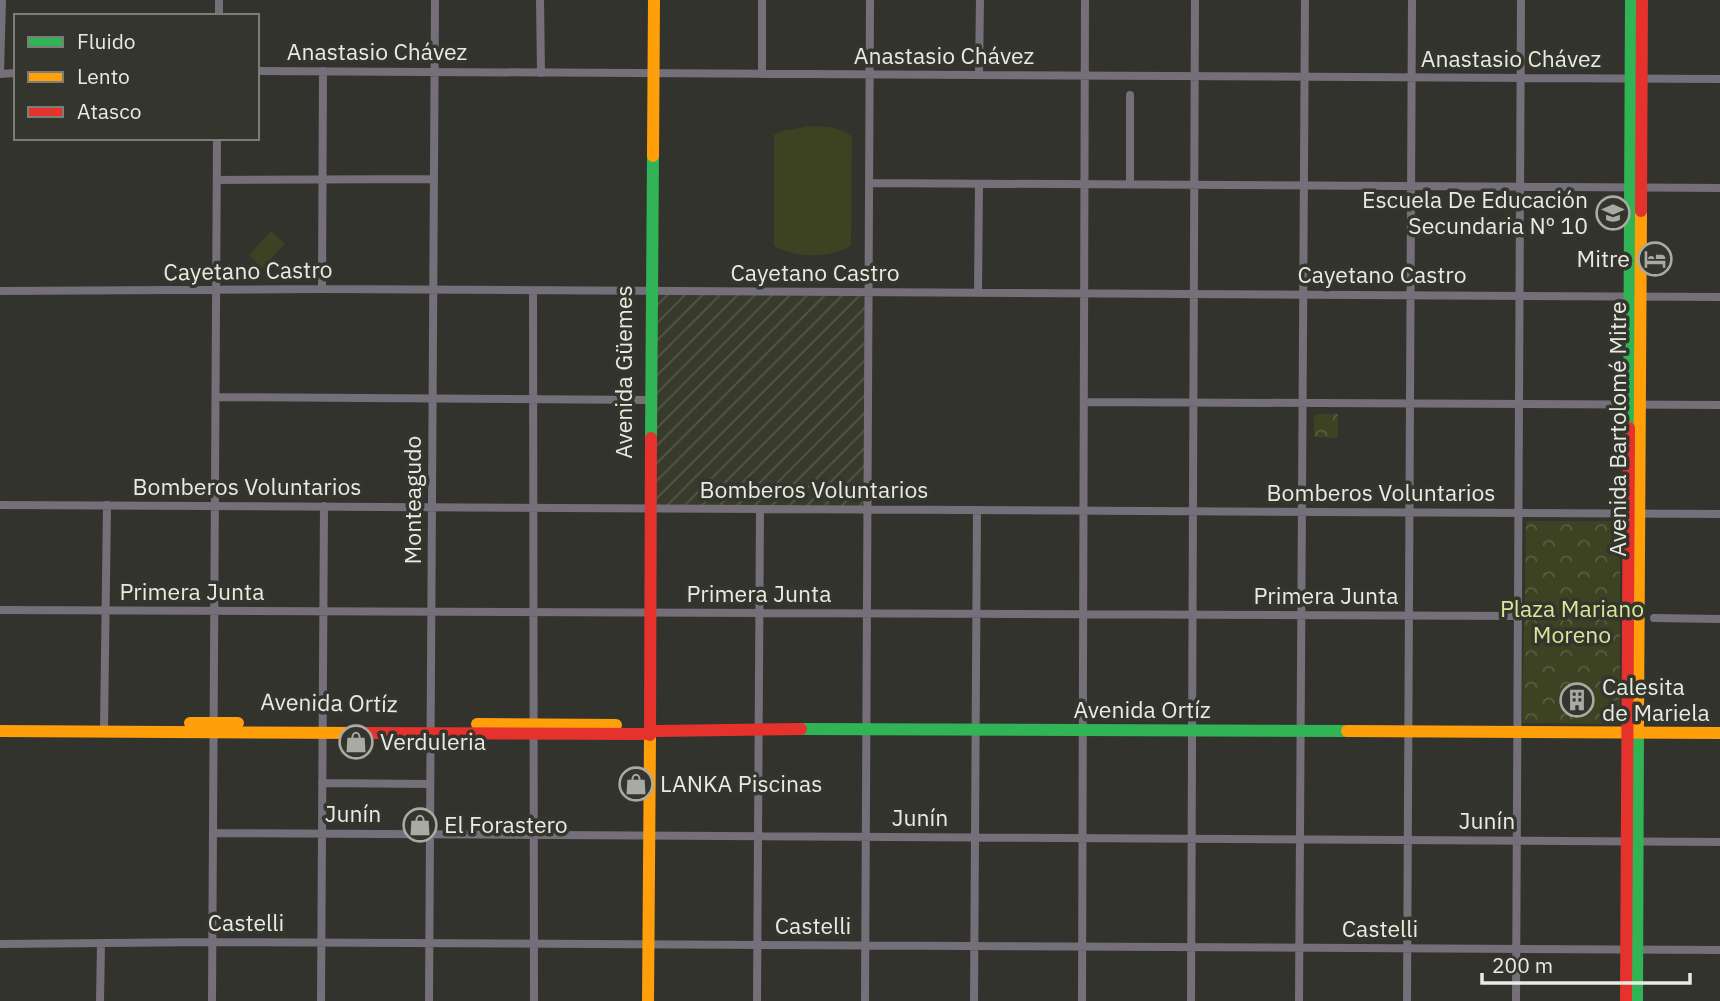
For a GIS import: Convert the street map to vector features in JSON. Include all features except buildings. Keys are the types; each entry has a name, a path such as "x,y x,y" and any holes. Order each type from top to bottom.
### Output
{"main road":[{"name":"Avenida Güemes","path":"646,0 650,74"},
{"name":"Avenida Güemes","path":"648,1001 650,74 654,0"},
{"name":"Avenida Bartolomé Mitre","path":"1631,0 1636,79 1632,950"},
{"name":"Avenida Bartolomé Mitre","path":"1636,79 1642,0"},
{"name":"Avenida Ortíz","path":"0,722 104,726 533,728 649,732 867,729 1720,733"},
{"name":"Avenida Ortíz","path":"0,731 104,726"},
{"path":"1626,1001 1632,950"},
{"path":"1632,950 1637,1001"}],"street":[{"path":"0,73 2,0"},
{"name":"Monteagudo","path":"429,1001 435,0"},
{"path":"540,0 541,73"},
{"path":"762,0 762,74"},
{"path":"865,1001 870,0"},
{"path":"979,75 980,0"},
{"path":"1082,1001 1085,0"},
{"path":"1191,1001 1195,0"},
{"path":"1299,1001 1305,0"},
{"path":"1407,1001 1412,0"},
{"path":"1516,1001 1521,0"},
{"name":"Anastasio Chávez","path":"259,71 1720,79"},
{"path":"321,289 323,71"},
{"path":"1130,95 1130,184"},
{"path":"212,1001 217,140"},
{"path":"217,180 434,179"},
{"path":"869,183 1720,188"},
{"path":"978,292 979,184"},
{"name":"Cayetano Castro","path":"0,292 433,289 1720,297"},
{"path":"533,291 534,1001"},
{"path":"216,397 649,400"},
{"path":"1085,402 1720,405"},
{"name":"Bomberos Voluntarios","path":"0,505 1720,514"},
{"path":"104,726 107,505"},
{"path":"321,1001 324,506"},
{"path":"757,1001 760,509"},
{"path":"974,1001 977,510"},
{"name":"Primera Junta","path":"0,610 1518,616"},
{"path":"1654,618 1720,619"},
{"path":"322,783 430,784"},
{"name":"Junín","path":"213,833 1720,842"},
{"name":"Castelli","path":"0,944 213,942 1720,950"},
{"path":"100,1001 101,944"}],"shaded area":[{"path":"656,295 867,295 865,506 656,505"}],"green space":[{"path":"810,126 838,129 852,137 851,246 822,255 803,255 774,246 774,135"},
{"path":"271,231 285,244 262,268 249,255"},
{"path":"1317,414 1338,414 1338,438 1314,437 1314,417"},
{"name":"Plaza Mariano Moreno","path":"1526,521 1620,521 1620,724 1522,723"}],"traffic: fast":[{"path":"1629,428 1631,0"},
{"path":"651,438 653,156"},
{"path":"1637,1001 1638,725"},
{"path":"801,729 1347,731"}],"traffic: slow":[{"path":"653,156 654,0"},
{"path":"1638,725 1641,211"},
{"path":"190,723 238,723"},
{"path":"477,724 616,725"},
{"path":"0,731 359,733"},
{"path":"1347,731 1720,733"},
{"path":"648,1001 650,735"}],"traffic: jam":[{"path":"1641,211 1642,0"},
{"path":"1626,1001 1629,428"},
{"path":"650,735 651,438"},
{"path":"359,733 644,734 657,731 801,729"}],"place":[{"name":"Escuela De Educación Secundaria Nº 10","path":"1613,213"},
{"name":"Mitre","path":"1655,259"},
{"name":"Calesita de Mariela","path":"1577,700"},
{"name":"Verduleria","path":"356,742"},
{"name":"LANKA Piscinas","path":"636,784"},
{"name":"El Forastero","path":"420,825"}]}
